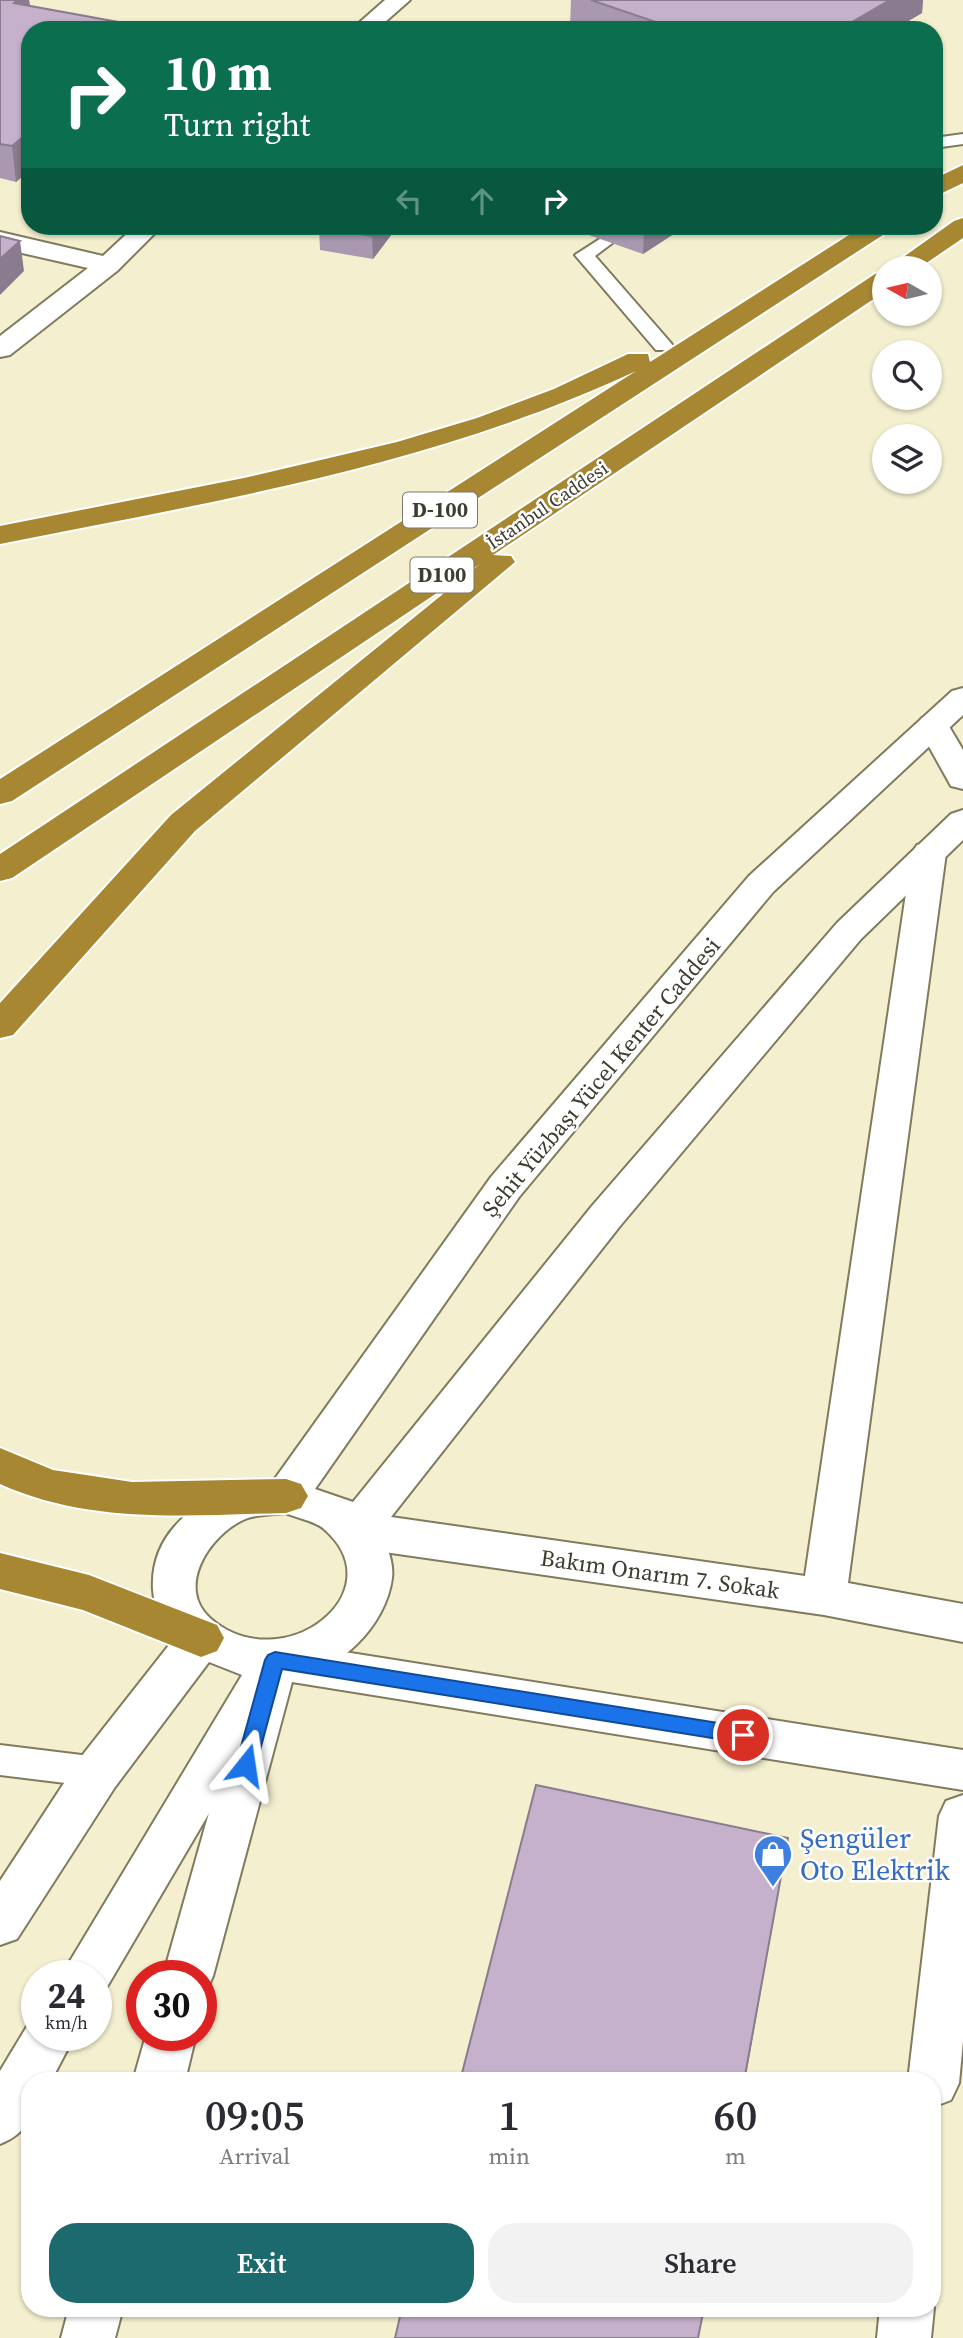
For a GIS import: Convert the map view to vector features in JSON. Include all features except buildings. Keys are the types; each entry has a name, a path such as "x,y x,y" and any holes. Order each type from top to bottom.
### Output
{"highway":[{"path":"943,184 963,172"},
{"path":"919,256 963,226"},
{"path":"0,535 330,468 470,429 625,367 858,235"},
{"name":"D-100","path":"0,794 866,235"},
{"name":"İstanbul Caddesi","path":"0,870 872,288"},
{"path":"0,1026 183,823 668,424"},
{"path":"0,1465 47,1486 132,1499 286,1496"},
{"path":"0,1571 89,1593 201,1638"}],"street":[{"path":"373,21 399,0"},
{"path":"0,349 108,265 140,235"},
{"path":"0,240 108,265"},
{"name":"Şehit Yüzbaşı Yücel Kenter Caddesi","path":"286,1496 514,1177 761,884 948,727 963,698"},
{"path":"948,727 963,779"},
{"path":"356,1530 615,1206 849,931 963,821"},
{"path":"824,1597 929,853"},
{"path":"96,1960 275,1660 310,1653 340,1636 361,1612 371,1584 370,1556 356,1530 337,1513 313,1501 286,1496 255,1499 228,1507 203,1523 185,1544 175,1568 174,1594 183,1618 201,1638 222,1652 248,1659 275,1660 963,1770"},
{"name":"Bakım Onarım 7. Sokak","path":"356,1530 824,1597 963,1623"},
{"path":"0,1923 98,1772 201,1638"},
{"path":"192,1960 275,1660"},
{"path":"934,2072 963,1816"},
{"path":"28,2072 40,2051"},
{"path":"161,2072 167,2051"},
{"path":"0,2119 21,2084"},
{"path":"88,2338 94,2317"},
{"path":"904,2338 906,2317"}],"lane":[{"path":"943,142 963,139"},
{"path":"606,241 584,255 663,346"},
{"path":"0,1760 98,1772"}],"place":[{"name":"Şengüler Oto Elektrik","path":"773,1888"}],"route":[{"path":"246,1765 275,1660 743,1735"}]}
